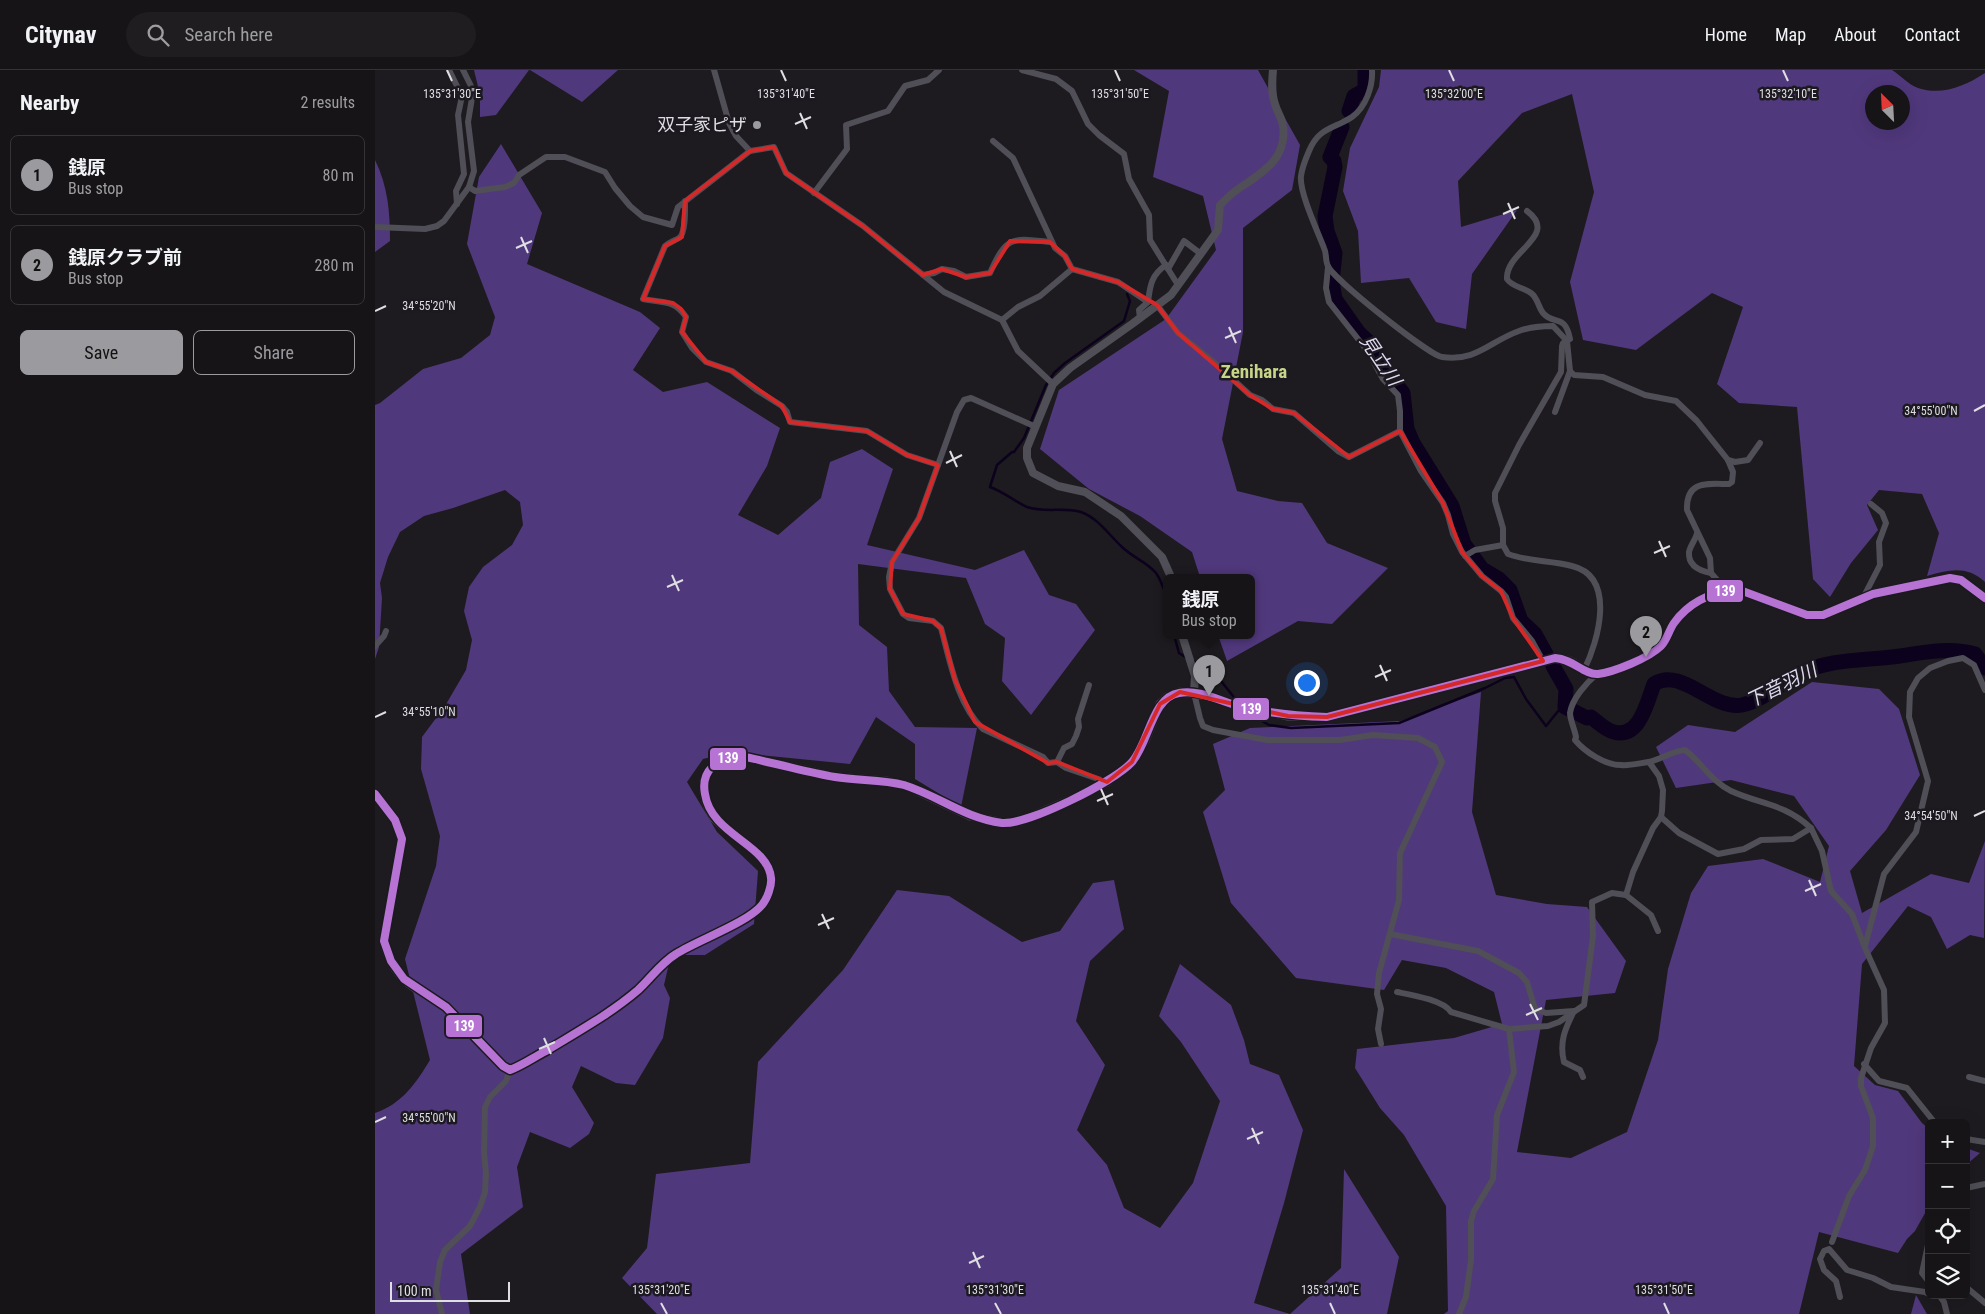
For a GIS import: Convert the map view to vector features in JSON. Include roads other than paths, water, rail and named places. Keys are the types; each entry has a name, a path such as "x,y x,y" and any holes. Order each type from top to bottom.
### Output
{"main road":[{"path":"375,794 399,826 402,839 384,941 394,968 414,988 439,1001 503,1066 510,1070 521,1067 577,1033 637,991 659,967 675,954 749,915 762,904 770,889 771,876 767,864 759,855 714,818 704,795 702,786 706,774 715,765 728,758 741,756 836,777 886,781 907,786 970,816 1004,823 1021,821 1107,782 1132,762 1145,741 1160,704 1167,697 1180,692 1194,693 1235,705 1288,716 1327,717 1555,658 1569,660 1584,670 1597,674 1646,657 1662,646 1672,625 1683,612 1699,601 1725,589 1737,589 1807,615 1823,615 1873,594 1950,578 1961,580 1985,598"}],"street":[{"path":"449,70 462,96 458,115 464,174 456,191 457,204"},
{"path":"375,228 425,229 437,226 444,221 469,187 474,172 468,122 472,98 471,86 463,70"},
{"path":"714,70 729,123 736,136 750,151"},
{"path":"814,193 847,150 846,125 888,111 905,86 928,80 939,70"},
{"path":"1022,70 1056,79 1072,91 1088,124 1124,154 1129,179 1149,215 1150,240 1178,285"},
{"path":"1170,574 1162,557 1121,516 1101,501 1085,492 1058,486 1033,473 1027,458 1027,448 1053,384 1070,368 1171,295 1218,230 1220,205 1234,192 1266,171 1277,156 1284,136 1283,124 1275,104 1272,87 1273,70"},
{"path":"1372,70 1371,87 1361,106 1351,117 1327,129 1318,137 1309,151 1301,176 1311,218 1325,249 1332,271 1364,301 1413,339 1440,357 1459,358 1475,355 1519,331 1541,326 1553,326 1567,341 1570,371 1555,412"},
{"path":"993,141 1013,158 1050,242 1065,256 1072,269 1118,282 1148,302"},
{"path":"469,187 475,191 505,187 514,183 519,175 546,157 565,157 605,172 630,206 643,216 672,225 678,208 685,201 750,151 774,147 786,173 863,226 943,292 1001,320 1019,351 1053,384"},
{"path":"685,201 683,233 665,246 643,299 673,304 681,309 686,317 682,332 692,348 706,362 732,371 782,406 787,412 790,422 867,431 907,455 938,465"},
{"path":"1527,210 1536,222 1538,231 1534,238 1512,260 1507,271 1507,279 1513,285 1531,293 1546,316 1565,325 1570,339 1563,343 1562,346 1562,366 1559,376 1508,465 1495,493 1495,501 1503,528 1503,545 1507,554 1540,562 1571,565 1583,570 1593,580 1601,610 1595,644 1584,670"},
{"path":"923,275 935,273 942,268 954,270 966,277 990,273 1004,247 1010,242 1018,239 1050,242"},
{"path":"1140,318 1139,310 1148,302 1154,275 1167,267 1184,241 1201,254"},
{"path":"1001,320 1018,307 1040,296 1072,269"},
{"path":"1332,271 1327,293 1333,308 1369,353 1383,379 1398,395 1400,430 1421,471 1443,503 1453,534 1482,576 1506,597 1513,618 1533,641 1543,661"},
{"path":"1157,305 1179,333 1215,362 1250,395 1262,400 1273,409 1294,413 1338,451 1349,457 1360,453 1400,430"},
{"path":"1570,371 1574,375 1579,376 1603,377 1645,395 1676,401 1697,421 1728,460 1733,472 1732,482 1729,484 1702,484 1693,489 1687,502 1687,510 1710,558 1711,573 1725,589"},
{"path":"1036,427 971,398 964,400 957,412 919,518 892,562 889,577 890,589 903,614 909,618 933,621 941,628 955,680 975,722 983,729 1043,757 1048,763 1057,762 1066,768 1107,782"},
{"path":"1728,460 1735,462 1748,460 1760,443"},
{"path":"1863,598 1880,565 1879,542 1886,523 1882,513 1871,504"},
{"path":"1697,533 1689,553 1691,561 1694,567 1711,573"},
{"path":"1468,554 1503,545"},
{"path":"375,646 386,631"},
{"path":"1183,639 1195,676 1194,693 1203,726 1213,730 1267,740 1339,740 1356,736 1394,735 1418,738 1435,747 1442,762 1401,853 1399,900 1379,972 1377,994 1381,1009 1378,1029 1381,1044"},
{"path":"1865,948 1885,874 1916,832 1928,781 1909,717 1910,692 1918,678 1930,668 1948,660 1963,658 1974,665 1985,690"},
{"path":"1597,674 1588,682 1571,711 1575,740 1592,754 1612,764 1621,765 1649,762 1664,758 1674,751 1685,750 1708,773 1730,791 1784,808 1811,828 1822,851 1831,891 1852,914 1884,990 1885,1023 1871,1048 1861,1078 1861,1086 1873,1118 1873,1146 1865,1170 1849,1196 1832,1242"},
{"path":"1057,762 1064,748 1072,744 1076,736 1079,727 1078,719 1089,685"},
{"path":"1626,895 1633,872 1653,828 1661,817 1663,790 1659,776 1649,762"},
{"path":"1661,817 1679,833 1718,854 1744,849 1761,840 1793,839 1811,828"},
{"path":"1397,992 1423,998 1448,1007 1451,1012 1509,1029 1548,1026 1559,1022 1584,1005 1593,936 1591,902 1612,893 1626,895 1651,915 1659,931"},
{"path":"1391,934 1478,951 1519,973 1527,982 1535,1009 1546,1013 1574,1011"},
{"path":"1574,1011 1561,1040 1562,1052 1565,1062 1580,1070 1583,1077"},
{"path":"1459,1314 1466,1297 1471,1260 1471,1221 1474,1211 1493,1179 1497,1115 1514,1072 1509,1029"},
{"path":"1865,1064 1879,1081 1907,1088 1932,1119"},
{"path":"442,1314 437,1290 441,1262 445,1250 470,1226 480,1207 485,1192 487,1173 484,1152 485,1107 490,1097 506,1080 510,1070"},
{"path":"1969,1076 1985,1082"},
{"path":"1970,1140 1985,1142"},
{"path":"1970,1187 1985,1184"},
{"path":"1840,1296 1836,1281 1824,1270 1820,1259 1824,1251 1829,1249 1847,1270 1873,1278 1891,1287 1925,1292"},
{"path":"1925,1259 1922,1273 1925,1277"},
{"path":"1970,1290 1985,1303"},
{"path":"1935,1299 1944,1306"},
{"path":"1941,1299 1947,1314"}],"waterway":[{"name":"見立川","path":"1349,111 1354,96 1365,90 1365,70"},
{"name":"見立川","path":"1342,127 1330,157 1334,161 1335,167 1325,216 1327,231 1335,253 1332,282 1335,299 1359,333 1373,346 1380,363 1403,393 1407,429 1413,443 1452,506 1464,544 1482,569 1499,579 1510,590 1521,621 1535,634 1546,654"},
{"path":"1127,294 1130,301 1124,321 1054,373 1046,385 1024,438 1014,452 997,465 990,487 1027,507 1040,510 1081,512 1093,518 1126,551 1152,569 1163,586"},
{"path":"1175,639 1179,653 1187,658"},
{"name":"下音羽川","path":"1553,666 1566,689 1565,707 1587,718 1591,717 1611,731 1623,733 1636,725 1645,709 1654,684 1664,680 1686,684 1720,702 1742,705 1758,699 1799,674 1811,669 1848,661 1928,652 1956,651 1975,654 1985,668"},
{"path":"1192,660 1217,676 1237,701"},
{"path":"1248,713 1269,725 1291,728 1399,723 1505,678 1514,677 1526,699 1546,726 1559,710 1565,707"}],"place":[{"name":"双子家ピザ","path":"757,125"},
{"name":"銭原クラブ前","path":"1646,657"},
{"name":"銭原","path":"1209,696"}],"district":[{"name":"Zenihara","path":"1254,371"}]}
